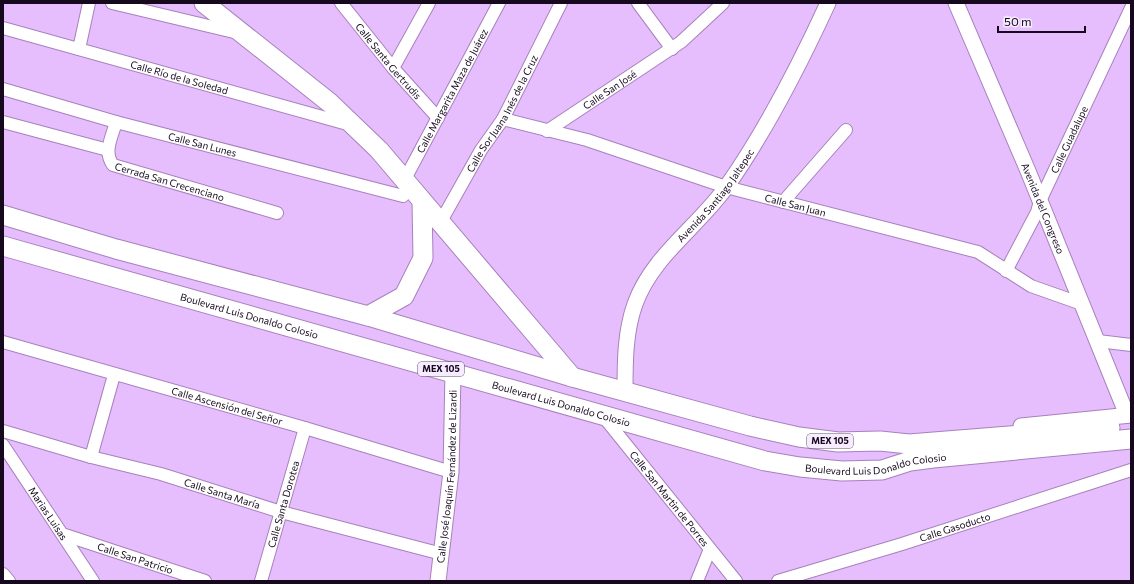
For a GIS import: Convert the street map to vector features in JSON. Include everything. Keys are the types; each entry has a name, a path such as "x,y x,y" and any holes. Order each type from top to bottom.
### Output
{"main road":[{"path":"204,3 330,103 356,127 404,188 422,202 572,377"},
{"path":"368,316 404,296 423,258 422,202"},
{"name":"MEX 105","path":"3,215 116,249 368,316 572,377 750,426 799,437 838,442 880,441"},
{"name":"Boulevard Luis Donaldo Colosio","path":"3,246 453,372 603,416 676,434 765,461 800,467 842,471 882,470"},
{"path":"882,470 910,462 983,446 1130,419"},
{"path":"880,441 909,444 983,446 1131,439"}],"street":[{"path":"79,49 90,3"},
{"path":"112,3 243,34"},
{"path":"393,68 429,3"},
{"name":"Calle Margarita Maza de Juárez","path":"404,188 438,118 499,3"},
{"name":"Calle Sor Juana Inés de la Cruz","path":"440,224 481,150 503,119 561,3"},
{"path":"638,3 672,49"},
{"name":"Calle San José","path":"547,131 672,49 723,3"},
{"name":"Avenida Santiago Jaltepec","path":"625,391 626,347 634,305 642,288 662,258 726,187 766,124 800,64 828,3"},
{"name":"Avenida del Congreso","path":"956,3 1130,419"},
{"name":"Calle Santa Gertrudis","path":"348,6 393,68 438,118"},
{"name":"Calle Guadalupe","path":"1006,271 1038,212 1040,201 1131,8"},
{"name":"Calle Río de la Soledad","path":"3,28 356,127"},
{"name":"Calle San Lunes","path":"3,89 116,122 404,188"},
{"name":"Calle San Juan","path":"503,119 587,140 726,187 978,252 1031,286 1082,304"},
{"name":"Cerrada San Crecenciano","path":"3,122 108,150 108,158 113,165 277,213"},
{"path":"108,150 116,122"},
{"path":"783,202 846,130"},
{"path":"1098,341 1131,345"},
{"name":"Calle Ascensión del Señor","path":"3,342 114,375 305,428 451,472"},
{"name":"Calle José Joaquín Fernández de Lizardi","path":"438,581 451,472 453,372"},
{"path":"91,457 114,375"},
{"name":"Calle San Martin de Porres","path":"603,416 736,581"},
{"name":"MEX 105","path":"880,441 1130,419"},
{"name":"Calle Santa Dorotea","path":"260,581 305,428"},
{"name":"Calle Santa María","path":"3,431 91,457 161,474 281,512 442,554"},
{"name":"Marias Luisas","path":"3,445 94,581"},
{"name":"Boulevard Luis Donaldo Colosio","path":"882,470 1131,448"},
{"name":"Calle Gasoducto","path":"778,581 902,544 1131,470"},
{"name":"Calle San Patricio","path":"65,536 205,581"},
{"path":"697,581 710,549"},
{"path":"3,574 9,581"}]}
